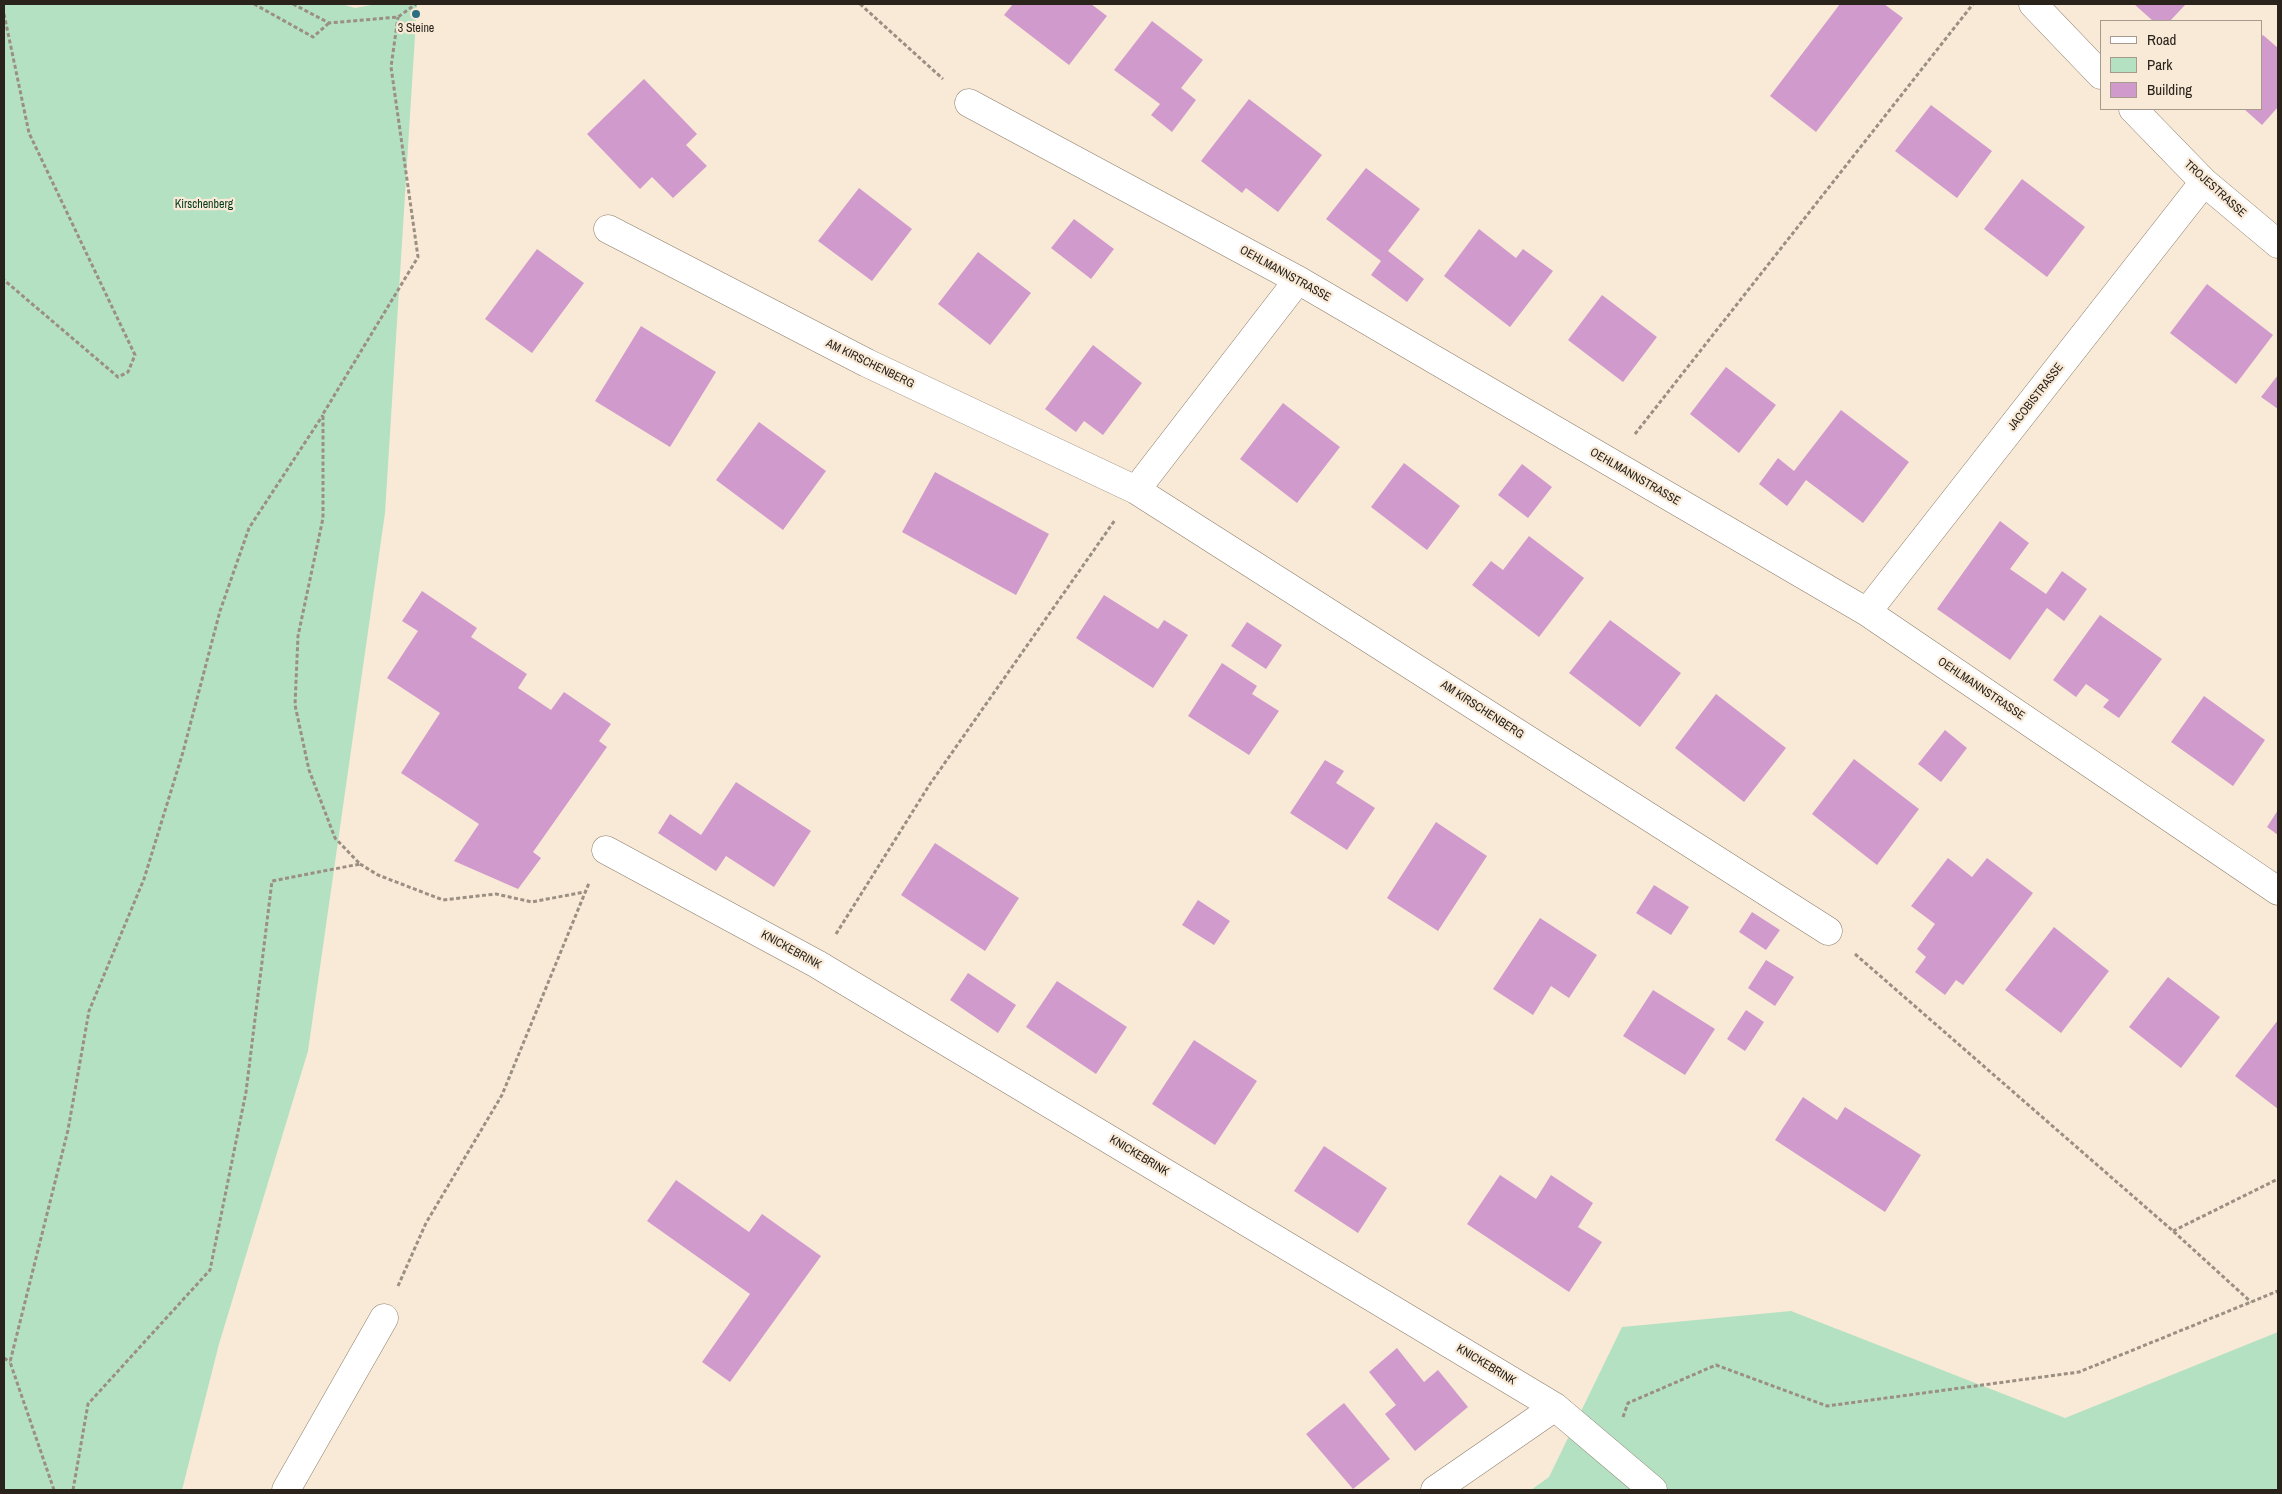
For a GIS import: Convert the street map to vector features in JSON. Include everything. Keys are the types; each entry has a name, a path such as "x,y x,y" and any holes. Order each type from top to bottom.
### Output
{"street":[{"path":"2033,4 2100,74"},
{"name":"OEHLMANNSTRASSE","path":"968,103 1298,280 1867,612 2278,891"},
{"name":"TROJESTRASSE","path":"2134,110 2204,182 2278,244"},
{"name":"JACOBISTRASSE","path":"1867,612 2204,182"},
{"name":"AM KIRSCHENBERG","path":"608,230 867,363 1136,490 1828,931"},
{"path":"1136,490 1298,280"},
{"name":"KNICKEBRINK","path":"606,850 817,964 1556,1407 1654,1490"},
{"path":"286,1490 384,1318"},
{"path":"1435,1490 1556,1407"}],"path":[{"path":"254,4 314,37 329,23"},
{"path":"293,4 329,23 398,17 416,4"},
{"path":"860,4 968,103"},
{"path":"1612,464 1973,4"},
{"path":"4,14 29,133 135,355 128,372 118,377 4,280"},
{"path":"54,1490 10,1362 68,1130 89,1011 144,879 183,752 220,611 249,528 323,414 418,257 391,67 398,17"},
{"path":"323,414 323,518 298,636 295,705 309,770 335,838 360,864 378,875 443,900 496,894 532,902 584,892"},
{"path":"817,964 930,784 1136,490"},
{"path":"384,1318 426,1223 502,1095 584,892 606,850"},
{"path":"73,1490 88,1404 210,1270 246,1092 272,881 360,864"},
{"path":"1828,931 2173,1231 2251,1302"},
{"path":"2173,1231 2278,1179"},
{"path":"1610,1453 1628,1403 1716,1365 1827,1406 2079,1372 2278,1291"},
{"path":"4,1358 10,1362"}],"green space":[{"name":"Kirschenberg","path":"4,4 342,4 355,8 377,4 417,4 385,513 308,1051 219,1344 182,1490 4,1490"},
{"path":"1791,1311 2065,1418 2278,1332 2278,1490 1531,1490 1549,1477 1622,1327"}],"building":[{"path":"1013,4 1091,4 1107,16 1069,65 1004,15"},
{"path":"1840,4 1884,4 1903,18 1816,132 1770,96"},
{"path":"2134,4 2186,4 2171,20 2152,20"},
{"path":"1152,21 1203,60 1181,88 1196,100 1172,132 1151,115 1160,104 1114,70"},
{"path":"2262,36 2278,48 2278,107 2262,125 2245,110 2262,110"},
{"path":"644,79 697,134 686,145 707,166 673,198 652,177 640,189 587,134"},
{"path":"1249,99 1322,155 1278,212 1246,188 1242,193 1201,161"},
{"path":"1931,105 1992,151 1957,198 1895,151"},
{"path":"1366,168 1420,209 1388,251 1424,279 1407,302 1371,275 1381,261 1326,219"},
{"path":"2022,179 2085,227 2047,277 1984,229"},
{"path":"859,188 912,229 872,281 818,241"},
{"path":"1074,219 1114,249 1091,279 1051,248"},
{"path":"1479,229 1516,258 1523,249 1553,271 1510,327 1444,276"},
{"path":"537,249 584,283 532,353 485,319"},
{"path":"978,252 1031,293 990,345 938,304"},
{"path":"2207,284 2273,335 2236,384 2170,333"},
{"path":"1602,295 1657,337 1623,382 1568,340"},
{"path":"641,326 716,372 670,447 595,401"},
{"path":"1093,345 1142,383 1103,435 1084,421 1076,432 1045,409"},
{"path":"1726,367 1776,405 1739,453 1690,414"},
{"path":"2278,375 2278,409 2261,397"},
{"path":"1283,403 1340,447 1297,503 1240,459"},
{"path":"1841,410 1909,462 1863,523 1806,480 1787,506 1759,484 1778,458 1794,471"},
{"path":"759,422 826,471 783,530 716,480"},
{"path":"1404,463 1460,506 1427,550 1371,507"},
{"path":"1522,464 1552,487 1528,518 1498,495"},
{"path":"935,472 1049,534 1016,595 902,532"},
{"path":"2000,521 2029,543 2010,569 2046,594 2062,571 2087,589 2064,621 2047,608 2010,660 1937,609"},
{"path":"1529,536 1584,578 1539,637 1472,585 1491,561 1503,570"},
{"path":"422,591 477,628 471,637 527,674 518,688 551,710 564,692 611,724 599,741 607,747 533,852 541,858 518,889 454,861 479,824 401,773 440,713 387,678 418,631 402,621"},
{"path":"1104,595 1158,629 1164,620 1188,635 1153,688 1076,638"},
{"path":"2100,615 2162,659 2119,718 2103,707 2109,700 2086,684 2076,697 2053,680"},
{"path":"1610,620 1681,673 1640,727 1569,673"},
{"path":"1247,622 1282,645 1266,669 1231,646"},
{"path":"1222,663 1257,686 1252,694 1279,711 1249,755 1188,716"},
{"path":"1716,694 1786,748 1744,802 1675,748"},
{"path":"2204,696 2265,740 2233,786 2171,742"},
{"path":"1945,730 1967,748 1941,782 1918,764"},
{"path":"1854,759 1919,809 1877,865 1812,814"},
{"path":"1325,760 1344,771 1336,783 1375,808 1347,850 1290,813"},
{"path":"736,782 811,831 774,887 726,856 716,871 658,833 670,814 701,835"},
{"path":"2278,810 2278,835 2267,827"},
{"path":"1436,822 1487,856 1438,931 1387,898"},
{"path":"935,843 1019,898 985,951 901,895"},
{"path":"1948,858 1972,877 1987,858 2033,893 1963,985 1956,980 1945,995 1915,972 1926,957 1917,949 1935,924 1911,906"},
{"path":"1654,885 1689,907 1671,935 1636,913"},
{"path":"1198,900 1230,921 1214,945 1182,925"},
{"path":"1752,912 1780,930 1766,950 1739,932"},
{"path":"1540,918 1597,955 1569,998 1551,986 1533,1015 1493,989"},
{"path":"2054,927 2109,971 2061,1033 2005,990"},
{"path":"1766,960 1794,977 1775,1006 1748,988"},
{"path":"968,973 1016,1005 998,1033 950,1000"},
{"path":"2168,977 2220,1017 2181,1068 2129,1027"},
{"path":"1057,981 1127,1027 1096,1074 1026,1027"},
{"path":"1653,990 1715,1029 1685,1075 1623,1036"},
{"path":"1746,1010 1764,1022 1745,1051 1727,1039"},
{"path":"2278,1020 2278,1109 2235,1076"},
{"path":"1194,1040 1257,1081 1215,1145 1152,1104"},
{"path":"1803,1097 1837,1120 1845,1107 1921,1155 1885,1212 1775,1140"},
{"path":"1324,1146 1387,1188 1358,1233 1294,1191"},
{"path":"1500,1175 1536,1199 1551,1175 1593,1203 1578,1227 1602,1242 1569,1292 1467,1224"},
{"path":"676,1180 749,1232 762,1214 821,1256 730,1382 702,1362 750,1294 647,1221"},
{"path":"1397,1348 1424,1382 1438,1370 1468,1407 1415,1451 1385,1414 1396,1405 1369,1372"},
{"path":"1344,1403 1390,1459 1353,1489 1306,1434"}],"place":[{"name":"3 Steine","path":"416,14"}]}
